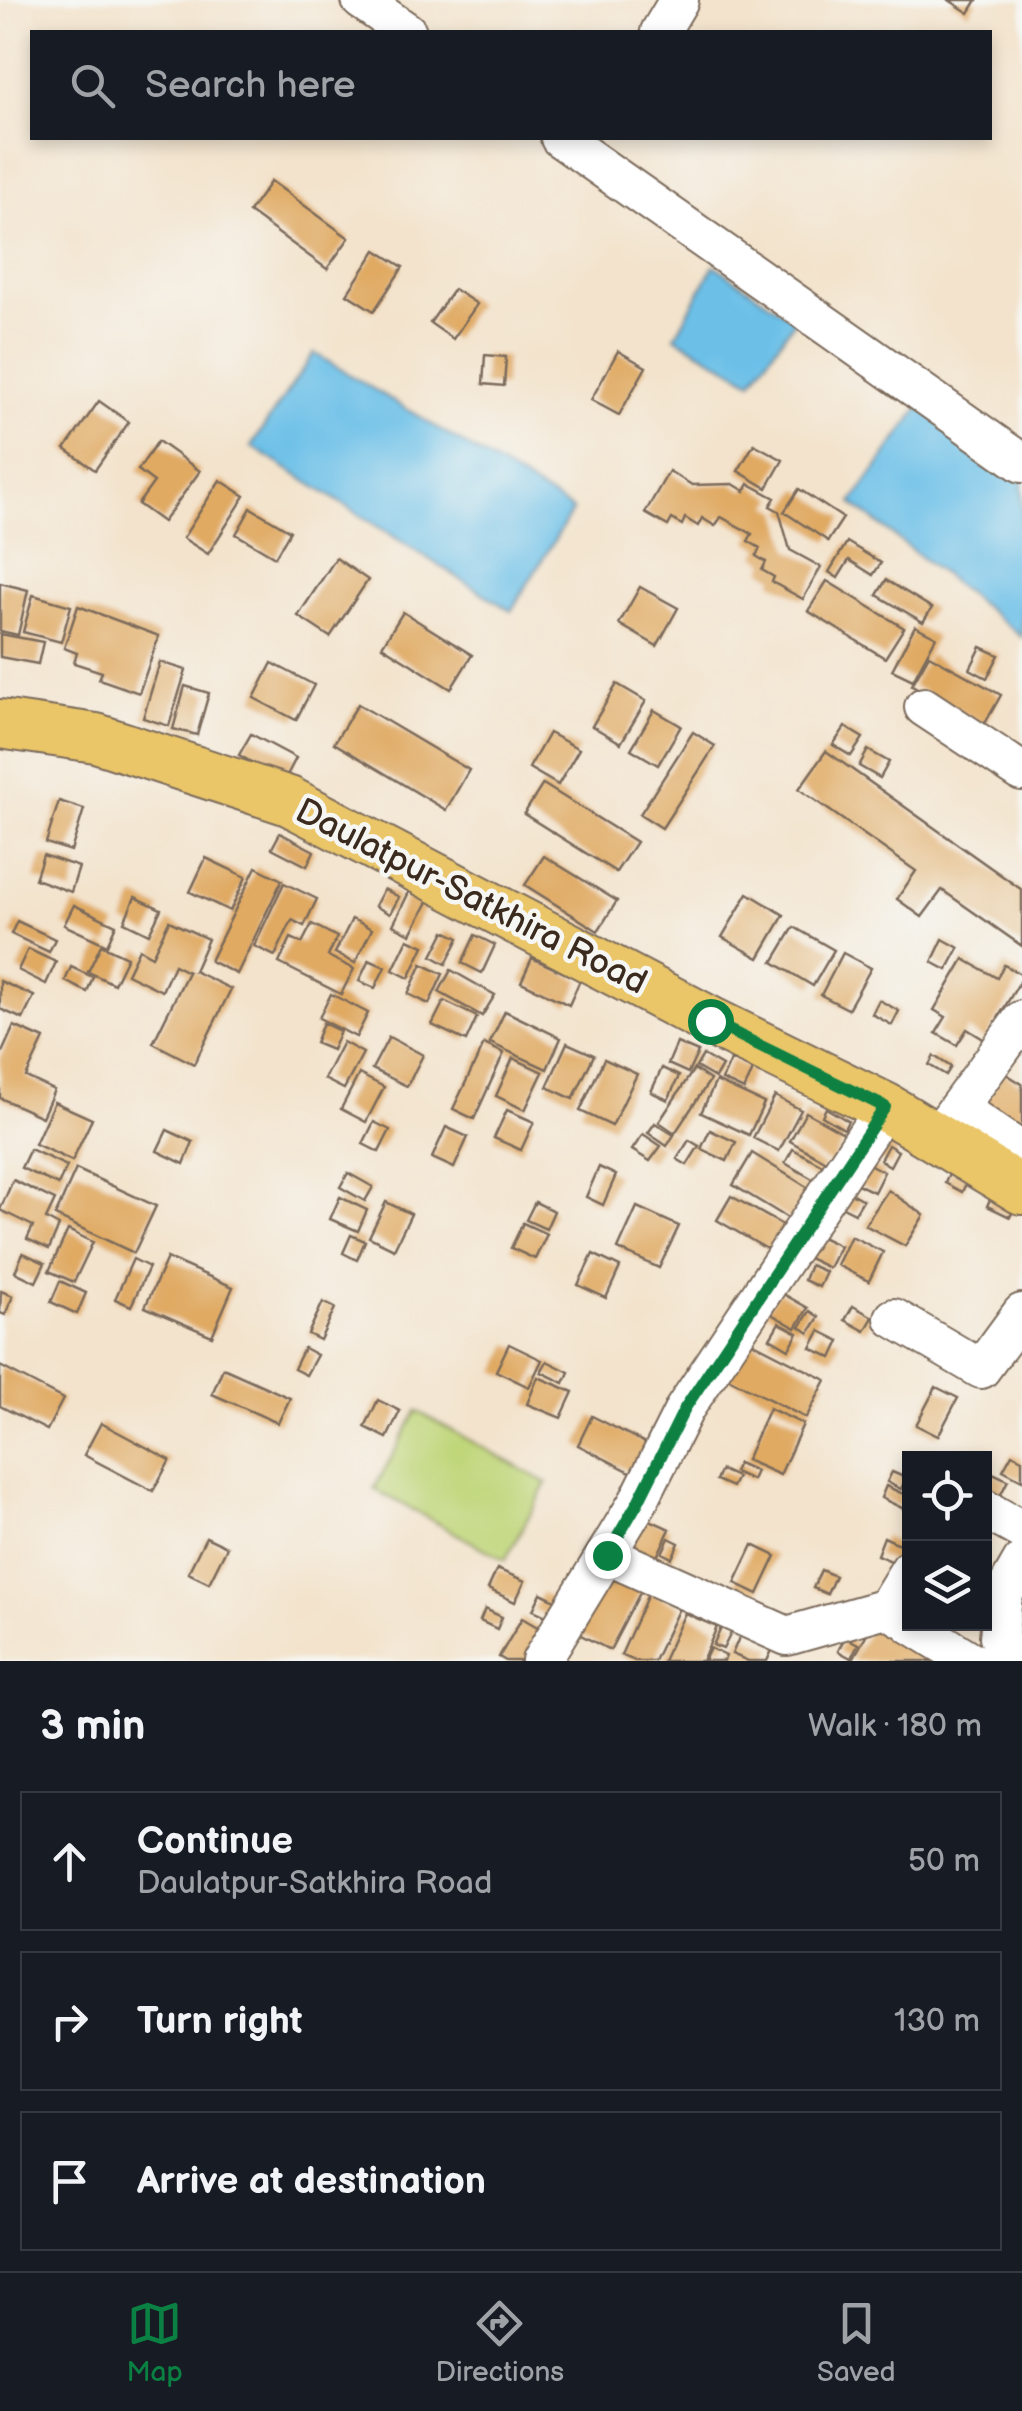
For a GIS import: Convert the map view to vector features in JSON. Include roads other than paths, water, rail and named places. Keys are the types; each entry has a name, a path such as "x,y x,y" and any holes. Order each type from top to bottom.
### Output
{"main road":[{"name":"Daulatpur-Satkhira Road","path":"0,724 96,738 289,801 710,1021 885,1107 947,1123 1022,1190"}],"street":[{"path":"362,0 404,30"},
{"path":"661,30 679,0"},
{"path":"583,144 1022,463"},
{"path":"924,707 1022,772"},
{"path":"1022,1020 947,1123 1022,1152"},
{"path":"541,1661 638,1502 685,1408 885,1107"},
{"path":"894,1318 981,1369 1022,1314"},
{"path":"992,1513 1022,1530"},
{"path":"607,1555 787,1636 902,1618"},
{"path":"1009,1661 1000,1636 1003,1595 1022,1562"},
{"path":"923,1631 971,1661"}],"water":[{"path":"714,265 795,320 752,381 675,337"},
{"path":"314,353 573,510 511,611 251,446"},
{"path":"921,405 1022,472 1022,637 852,503"}]}
